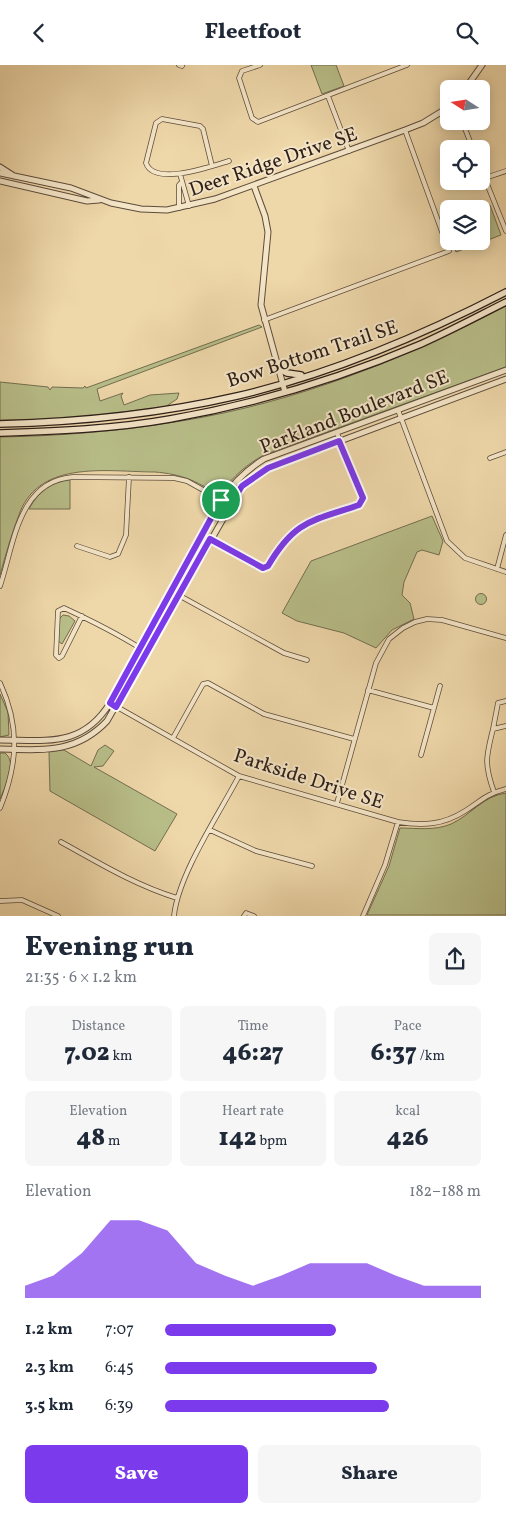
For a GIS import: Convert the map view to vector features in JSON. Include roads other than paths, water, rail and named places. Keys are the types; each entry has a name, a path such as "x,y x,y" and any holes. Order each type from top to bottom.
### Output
{"main road":[{"name":"Bow Bottom Trail SE","path":"0,424 76,421 136,415 237,396 352,361 398,343 506,292"},
{"name":"Bow Bottom Trail SE","path":"0,433 60,431 169,419 285,392 345,373 421,343 506,302"},
{"path":"279,369 293,375 306,375"}],"street":[{"path":"260,65 242,71 238,78 252,117 258,122 407,65"},
{"path":"471,80 482,65"},
{"path":"328,96 349,151"},
{"name":"Deer Ridge Drive SE","path":"0,173 80,191 100,200 141,209 179,209 254,186 349,151 423,123 440,113"},
{"path":"212,166 203,129 200,126 162,119 156,123 146,163 148,170 180,175 212,166 229,161"},
{"path":"264,320 449,251 405,130"},
{"path":"0,167 10,171 14,176"},
{"path":"490,177 506,171"},
{"path":"180,175 189,206"},
{"name":"Deer Ridge Drive SE","path":"0,181 86,201 100,200"},
{"path":"179,209 179,185 181,183"},
{"path":"254,186 265,216 268,232 261,295 264,320 285,392"},
{"path":"489,190 506,231"},
{"name":"Parkland Boulevard SE","path":"0,740 64,739 82,733 99,719 110,703 221,500 241,476 264,459 506,370"},
{"name":"Parkland Boulevard SE","path":"0,749 67,747 81,743 96,733 116,707 178,595 242,486 268,468 506,379"},
{"path":"398,410 447,541 465,558 506,572"},
{"path":"201,535 263,568 268,566 281,544 295,529 359,505 363,498 337,433"},
{"path":"490,458 506,452"},
{"path":"0,587 22,515 30,500 39,490 67,477 174,478 188,481 230,505"},
{"path":"77,546 110,557 118,554 126,535 129,477"},
{"path":"497,569 506,535"},
{"path":"171,591 284,653 307,660"},
{"path":"82,616 62,656 59,658 56,655 58,611 64,608 82,616 140,648"},
{"path":"337,803 376,663 384,645 396,632 415,622 442,620 506,638"},
{"path":"0,683 10,705 14,722 14,749 10,785 0,807"},
{"path":"173,738 203,684 208,683 264,714 354,739"},
{"path":"420,755 440,686"},
{"path":"368,690 434,708"},
{"path":"494,792 486,771 486,762 498,703 506,701"},
{"name":"Parkside Drive SE","path":"110,703 239,776 398,822 421,825 442,823 494,792 506,789"},
{"path":"91,726 96,733"},
{"path":"493,729 506,726"},
{"path":"174,915 176,898 189,868 239,776"},
{"path":"363,915 385,865 398,822"},
{"path":"210,830 256,851 312,866"},
{"path":"61,842 147,889 176,898"},
{"path":"0,901 22,900 58,915"},
{"path":"244,915 246,913 254,915"}]}
